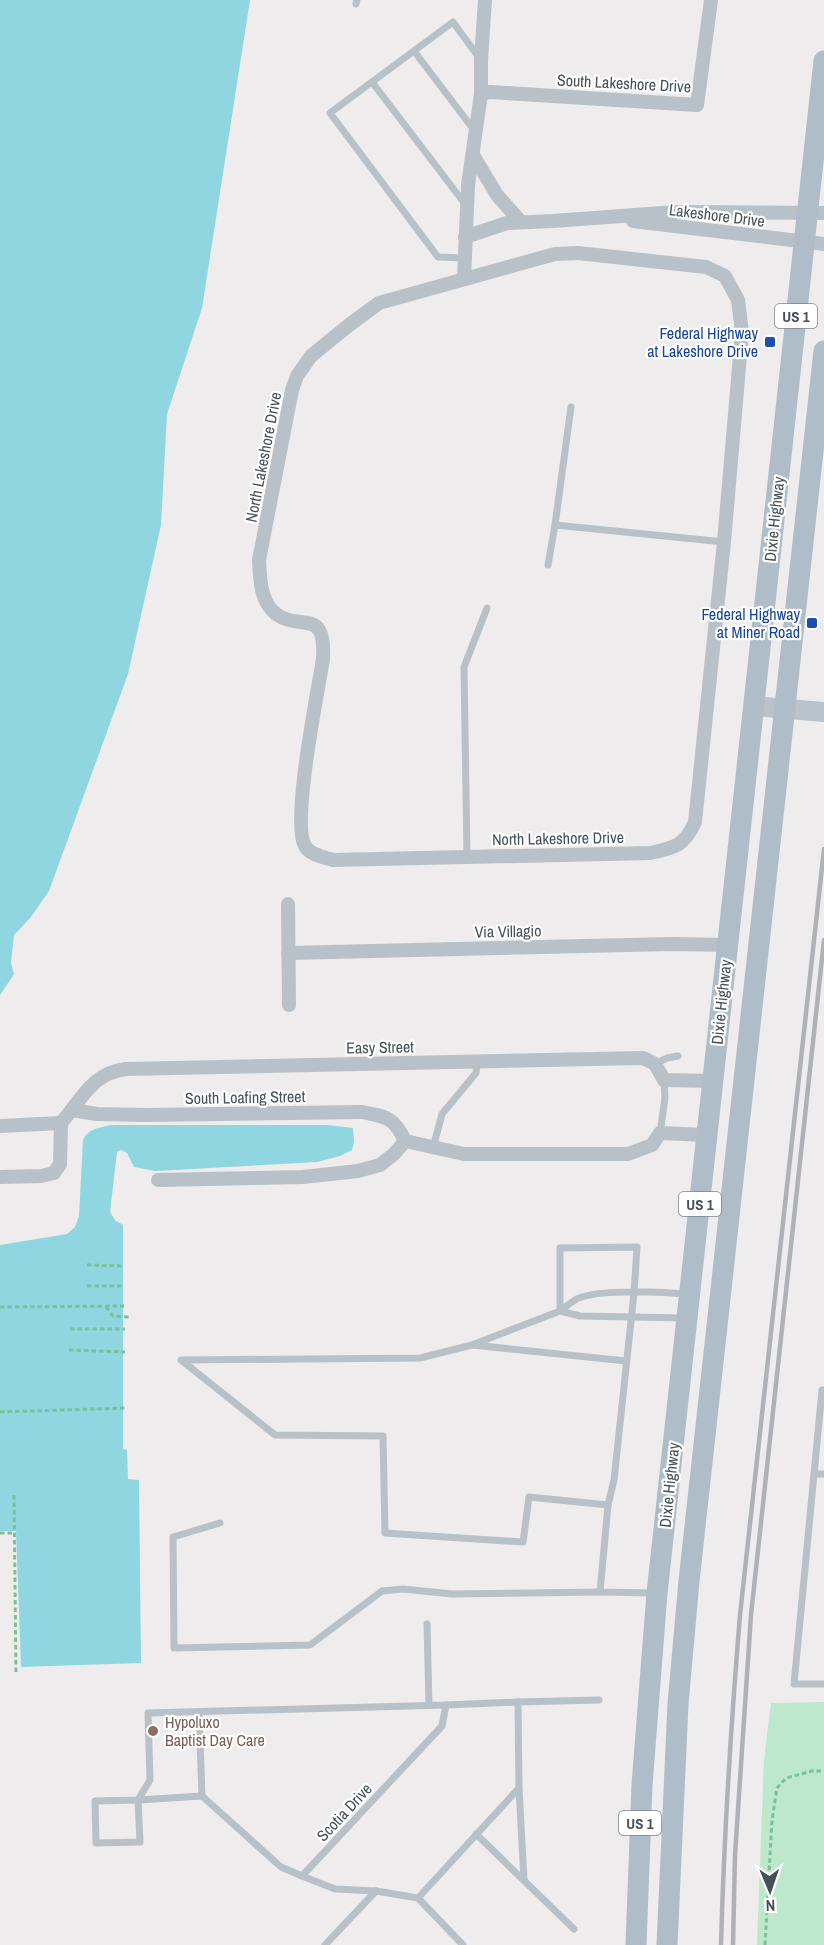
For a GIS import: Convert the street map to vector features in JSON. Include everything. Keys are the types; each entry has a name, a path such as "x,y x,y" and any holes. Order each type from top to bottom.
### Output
{"main road":[{"name":"Dixie Highway","path":"636,1945 641,1808 657,1593 754,706 814,244 824,61"},
{"name":"Dixie Highway","path":"667,1945 678,1704 715,1341 824,351"},
{"path":"690,1294 715,1341"},
{"path":"648,1702 678,1704"}],"street":[{"path":"464,279 466,207 481,94 485,0"},
{"name":"South Lakeshore Drive","path":"481,94 490,92 697,105 711,0"},
{"path":"473,155 498,195 521,222"},
{"name":"Lakeshore Drive","path":"465,237 507,223 521,222 676,212 816,213"},
{"name":"Lakeshore Drive","path":"606,218 814,244"},
{"name":"North Lakeshore Drive","path":"578,253 706,267 725,276 738,300 742,332 724,542 695,822 688,837 672,849 650,853 333,860 316,855 305,846 300,827 301,800 324,641 319,630 312,624 285,619 276,614 264,598 259,567 292,390 297,376 311,356 379,303 464,279 555,254 578,253"},
{"path":"754,706 824,712"},
{"path":"288,904 289,1005"},
{"name":"Via Villagio","path":"288,953 673,944 728,945"},
{"name":"Easy Street","path":"61,1123 94,1082 114,1070 643,1058 655,1064"},
{"path":"655,1064 664,1080 713,1081"},
{"name":"South Loafing Street","path":"72,1110 97,1114 146,1115 362,1112 387,1118 399,1129 405,1141"},
{"path":"0,1126 61,1123 60,1164 54,1173 41,1176 0,1177"},
{"path":"158,1180 291,1177 358,1172 380,1165 405,1141 464,1154 628,1154 652,1145 660,1133 707,1135"}],"lane":[{"path":"465,258 438,257 330,113 453,22 481,60"},
{"path":"414,51 477,134"},
{"path":"372,82 466,207"},
{"path":"548,565 570,407"},
{"path":"555,525 724,542"},
{"path":"467,856 464,667 487,608"},
{"path":"655,1064 678,1056"},
{"path":"434,1149 442,1114 476,1073 477,1062"},
{"path":"660,1133 665,1098 664,1080"},
{"path":"560,1311 560,1248 637,1247 614,1480 608,1505 600,1592"},
{"path":"608,1505 529,1497 523,1542 385,1533 383,1436 275,1435 181,1360 420,1358 472,1345 560,1311 579,1298 634,1293 690,1294"},
{"path":"560,1311 580,1316 687,1318"},
{"path":"472,1345 626,1361"},
{"path":"824,1390 822,1390 794,1684 824,1684"},
{"path":"814,1474 824,1474"},
{"path":"220,1523 173,1537 174,1648 310,1645 382,1591 403,1589 452,1594 657,1593"},
{"path":"427,1624 429,1705"},
{"path":"202,1796 138,1800 95,1801 96,1843 140,1842 138,1800 150,1780 148,1713 599,1700"},
{"path":"518,1702 519,1788 524,1880"},
{"name":"Scotia Drive","path":"302,1876 442,1726 446,1704"},
{"path":"199,1712 202,1796 280,1867 335,1889 376,1891 418,1898 463,1945"},
{"path":"418,1898 519,1788"},
{"path":"476,1834 574,1929"},
{"path":"325,1945 376,1891"}],"path":[{"path":"87,1265 124,1266"},
{"path":"87,1286 123,1286"},
{"path":"106,1306 113,1316 129,1317"},
{"path":"0,1307 124,1306"},
{"path":"70,1329 125,1329"},
{"path":"69,1350 125,1352"},
{"path":"0,1412 125,1408"},
{"path":"14,1495 16,1672"},
{"path":"0,1533 14,1533"},
{"path":"765,1945 772,1820 777,1788 786,1778 813,1771 824,1771"}],"green space":[{"path":"824,1702 824,1945 757,1945 764,1760 771,1703"}],"water":[{"path":"0,0 250,0 202,308 167,414 161,525 128,674 49,891 31,917 14,935 11,963 14,974 0,995"},
{"path":"111,1125 327,1125 353,1128 354,1142 352,1150 317,1162 155,1171 134,1167 127,1153 121,1150 117,1152 110,1212 115,1220 123,1225 123,1449 127,1450 128,1479 139,1480 141,1663 21,1667 16,1531 0,1531 0,1245 67,1234 75,1227 79,1216 83,1140 91,1131"}],"railway":[{"path":"721,1945 728,1780 740,1615 824,849"},
{"path":"733,1945 735,1855 751,1615 824,940"}],"place":[{"name":"Federal Highway at Lakeshore Drive","path":"770,342"},
{"name":"Federal Highway at Miner Road","path":"812,623"},
{"name":"Hypoluxo Baptist Day Care","path":"153,1731"}]}
